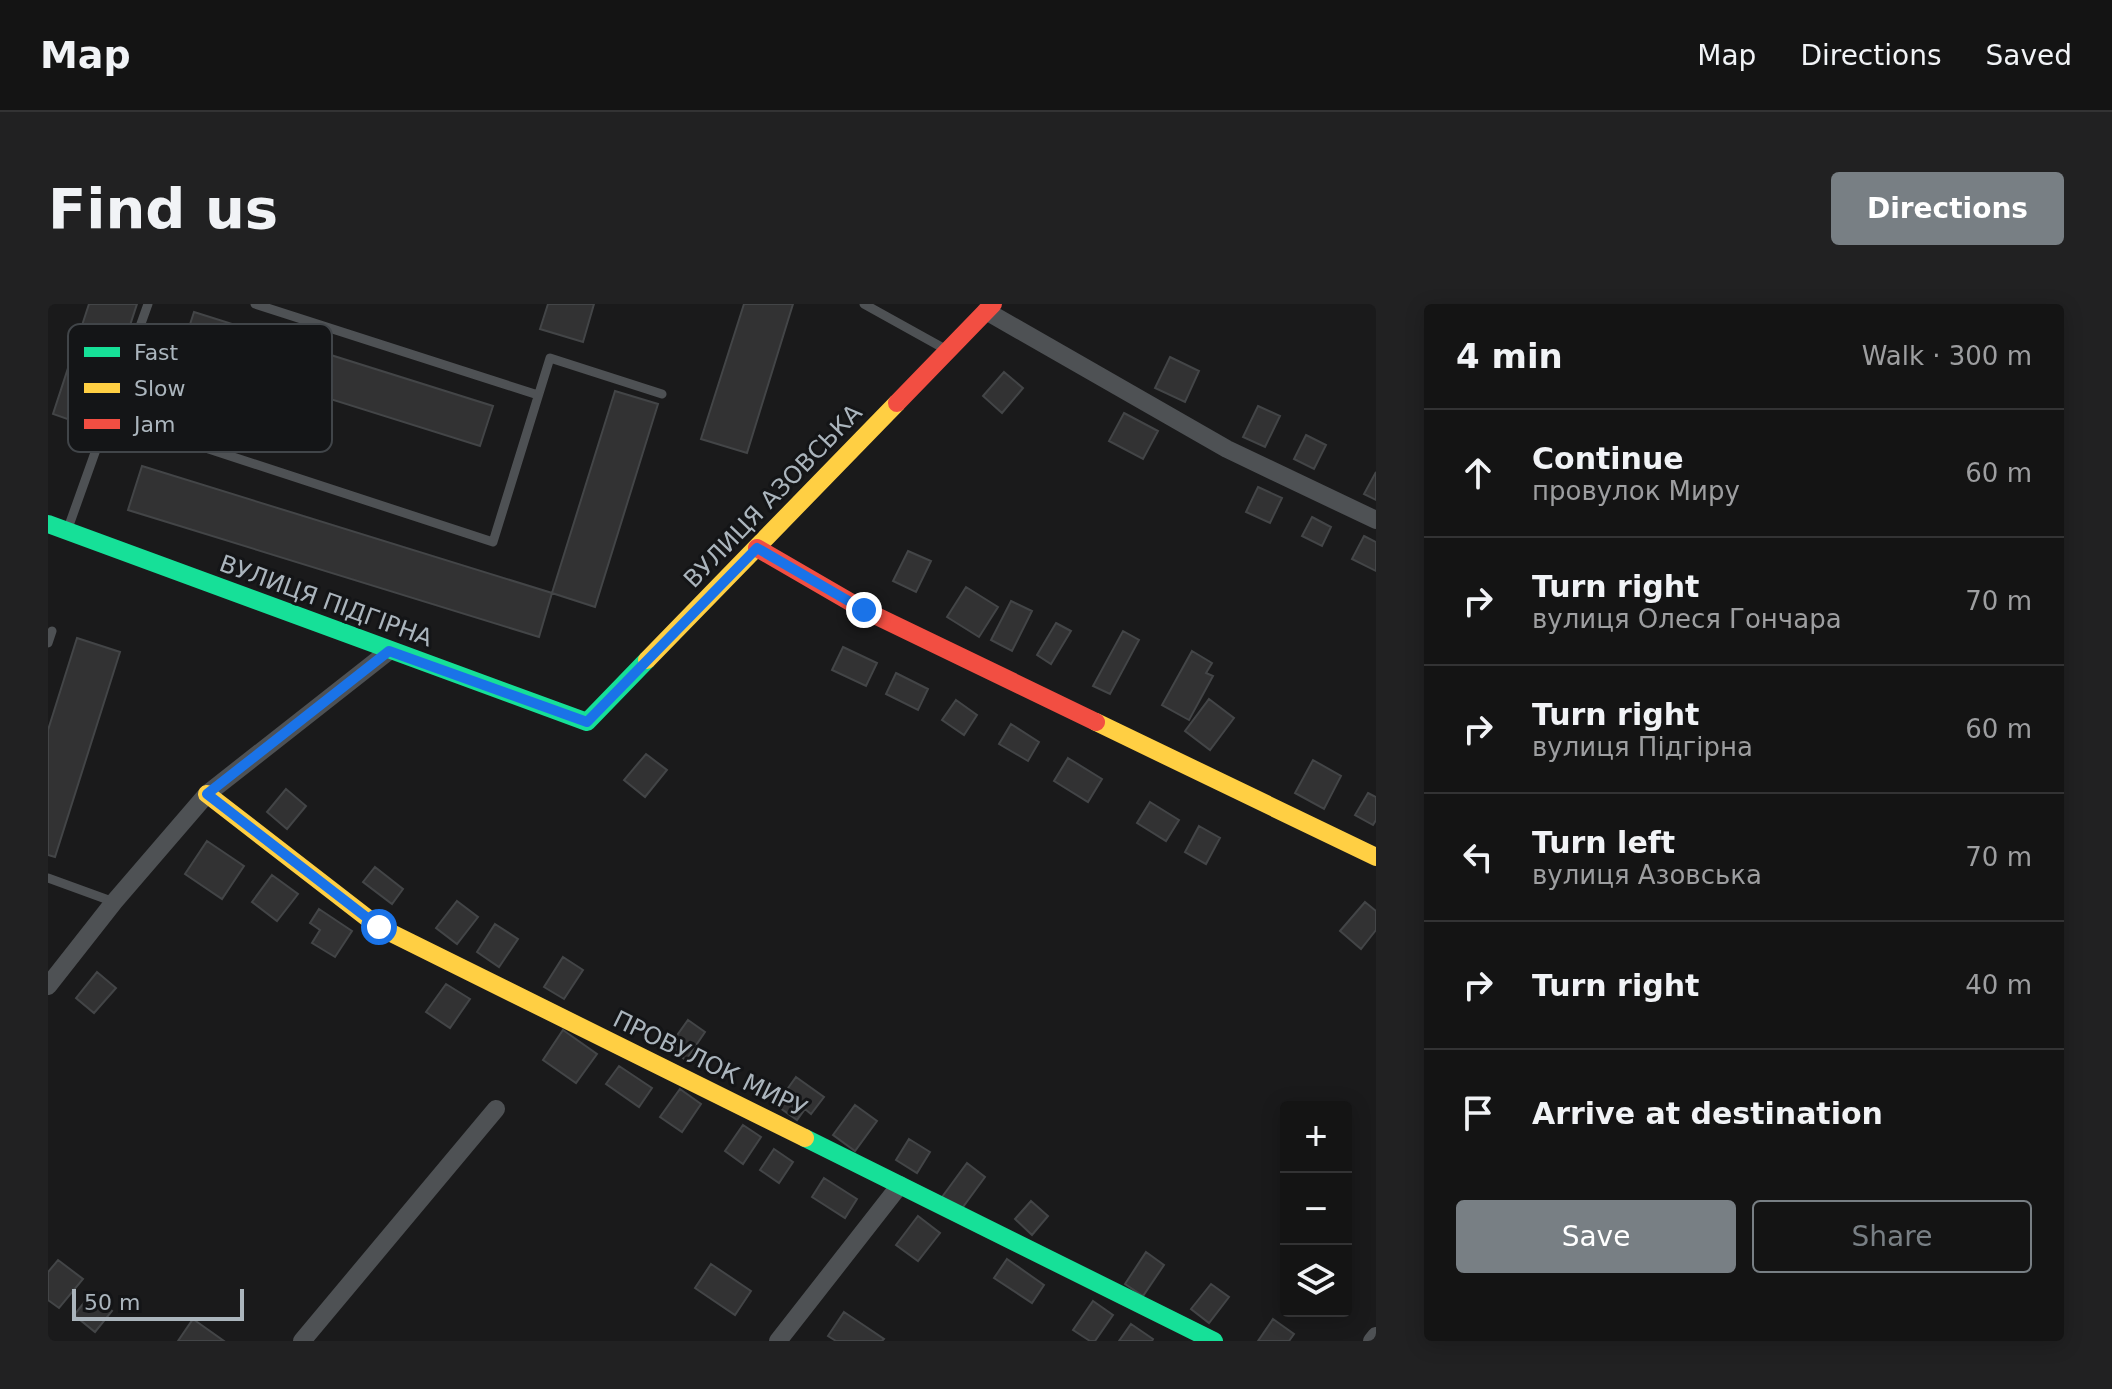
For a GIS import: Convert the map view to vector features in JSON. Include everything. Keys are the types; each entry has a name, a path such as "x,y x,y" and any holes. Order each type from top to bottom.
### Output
{"street":[{"name":"ВУЛИЦЯ АЗОВСЬКА","path":"587,722 990,307"},
{"path":"990,307 1227,449 1376,520"},
{"name":"ВУЛИЦЯ ПІДГІРНА","path":"48,524 587,722"},
{"path":"757,548 864,610 1376,857"},
{"path":"48,986 114,902 207,794 389,651"},
{"name":"ПРОВУЛОК МИРУ","path":"207,794 379,927 1214,1341"},
{"path":"302,1341 496,1109"},
{"path":"778,1341 900,1185"}],"lane":[{"path":"141,324 148,304"},
{"path":"255,304 317,324"},
{"path":"864,304 948,351"},
{"path":"332,329 538,395"},
{"path":"218,452 493,542 550,358 662,394"},
{"path":"67,531 95,452"},
{"path":"48,643 52,631"},
{"path":"48,878 114,902"}],"building":[{"path":"89,304 137,304 130,324 82,324"},
{"path":"548,304 594,304 583,342 540,329"},
{"path":"744,304 793,304 747,453 701,439"},
{"path":"194,312 232,324 190,324"},
{"path":"332,355 493,406 480,446 332,399"},
{"path":"1170,357 1199,371 1185,402 1155,388"},
{"path":"68,368 68,419 53,414"},
{"path":"1004,372 1023,388 1002,413 983,396"},
{"path":"615,391 658,404 595,607 552,593"},
{"path":"1258,406 1280,416 1265,447 1243,437"},
{"path":"1124,413 1158,431 1143,459 1109,441"},
{"path":"1306,435 1326,445 1314,469 1294,459"},
{"path":"142,466 552,593 539,637 128,510"},
{"path":"1376,472 1376,500 1364,494"},
{"path":"1258,487 1282,498 1270,523 1246,512"},
{"path":"1312,517 1331,527 1322,546 1302,536"},
{"path":"1364,536 1376,542 1376,571 1352,559"},
{"path":"908,551 931,561 916,592 893,581"},
{"path":"966,587 998,607 979,637 947,617"},
{"path":"1011,601 1032,611 1012,651 991,640"},
{"path":"1056,623 1071,631 1051,664 1037,655"},
{"path":"1123,631 1139,640 1110,694 1093,686"},
{"path":"77,638 120,652 55,857 48,855 48,730"},
{"path":"843,647 877,663 866,686 832,670"},
{"path":"1192,651 1212,663 1206,673 1213,676 1189,720 1162,705"},
{"path":"896,673 928,689 918,710 886,694"},
{"path":"1209,699 1234,718 1210,750 1185,731"},
{"path":"956,700 977,715 964,735 942,720"},
{"path":"1011,724 1039,742 1028,761 999,744"},
{"path":"646,754 667,770 645,797 624,780"},
{"path":"1068,758 1102,779 1088,802 1054,781"},
{"path":"1313,760 1341,776 1324,809 1295,793"},
{"path":"286,789 306,806 287,829 267,812"},
{"path":"1368,793 1376,797 1376,820 1373,825 1355,815"},
{"path":"1150,802 1179,820 1166,841 1137,823"},
{"path":"1199,826 1220,838 1206,864 1185,852"},
{"path":"207,841 244,866 222,899 185,874"},
{"path":"375,867 403,889 392,904 363,882"},
{"path":"272,875 298,894 277,921 252,902"},
{"path":"457,901 478,917 457,944 436,928"},
{"path":"1365,902 1376,911 1376,930 1361,949 1340,931"},
{"path":"319,909 352,931 335,957 312,943 320,930 310,923"},
{"path":"495,924 518,939 499,967 477,952"},
{"path":"563,957 583,970 564,999 544,987"},
{"path":"97,972 116,988 94,1013 76,998"},
{"path":"446,984 470,999 450,1028 426,1012"},
{"path":"688,1020 705,1032 686,1060 668,1048"},
{"path":"563,1030 597,1054 576,1083 543,1060"},
{"path":"619,1066 652,1088 639,1107 606,1084"},
{"path":"796,1077 824,1097 811,1114 805,1109 797,1120 776,1105"},
{"path":"680,1089 701,1104 682,1132 660,1117"},
{"path":"855,1105 877,1121 855,1151 833,1135"},
{"path":"743,1125 761,1137 743,1164 725,1151"},
{"path":"909,1139 930,1152 917,1173 896,1160"},
{"path":"774,1149 793,1162 779,1183 760,1170"},
{"path":"967,1163 985,1177 960,1211 942,1197"},
{"path":"824,1178 857,1199 845,1218 812,1197"},
{"path":"1031,1201 1048,1216 1032,1235 1015,1219"},
{"path":"918,1216 940,1233 918,1261 896,1245"},
{"path":"1146,1252 1164,1265 1143,1296 1125,1284"},
{"path":"1007,1259 1044,1285 1032,1303 994,1278"},
{"path":"58,1260 83,1279 59,1308 48,1300 48,1272"},
{"path":"711,1264 751,1291 735,1315 695,1288"},
{"path":"1211,1284 1229,1297 1209,1323 1191,1309"},
{"path":"91,1294 112,1311 95,1332 74,1315"},
{"path":"1093,1301 1113,1315 1095,1341 1090,1341 1073,1330"},
{"path":"844,1312 884,1339 836,1341 828,1336"},
{"path":"193,1319 224,1341 178,1341"},
{"path":"1273,1319 1294,1334 1289,1341 1258,1341"},
{"path":"1131,1324 1153,1339 1152,1341 1119,1341"}],"traffic: fast":[{"path":"48,524 587,722 647,660"},
{"path":"805,1138 1214,1341"}],"traffic: slow":[{"path":"647,660 897,403"},
{"path":"1096,722 1376,857"},
{"path":"207,794 379,927 805,1138"}],"traffic: jam":[{"path":"897,403 993,304"},
{"path":"757,548 864,610 1096,722"}],"route":[{"path":"379,927 207,794 389,651 587,722 757,548 864,610"}]}
